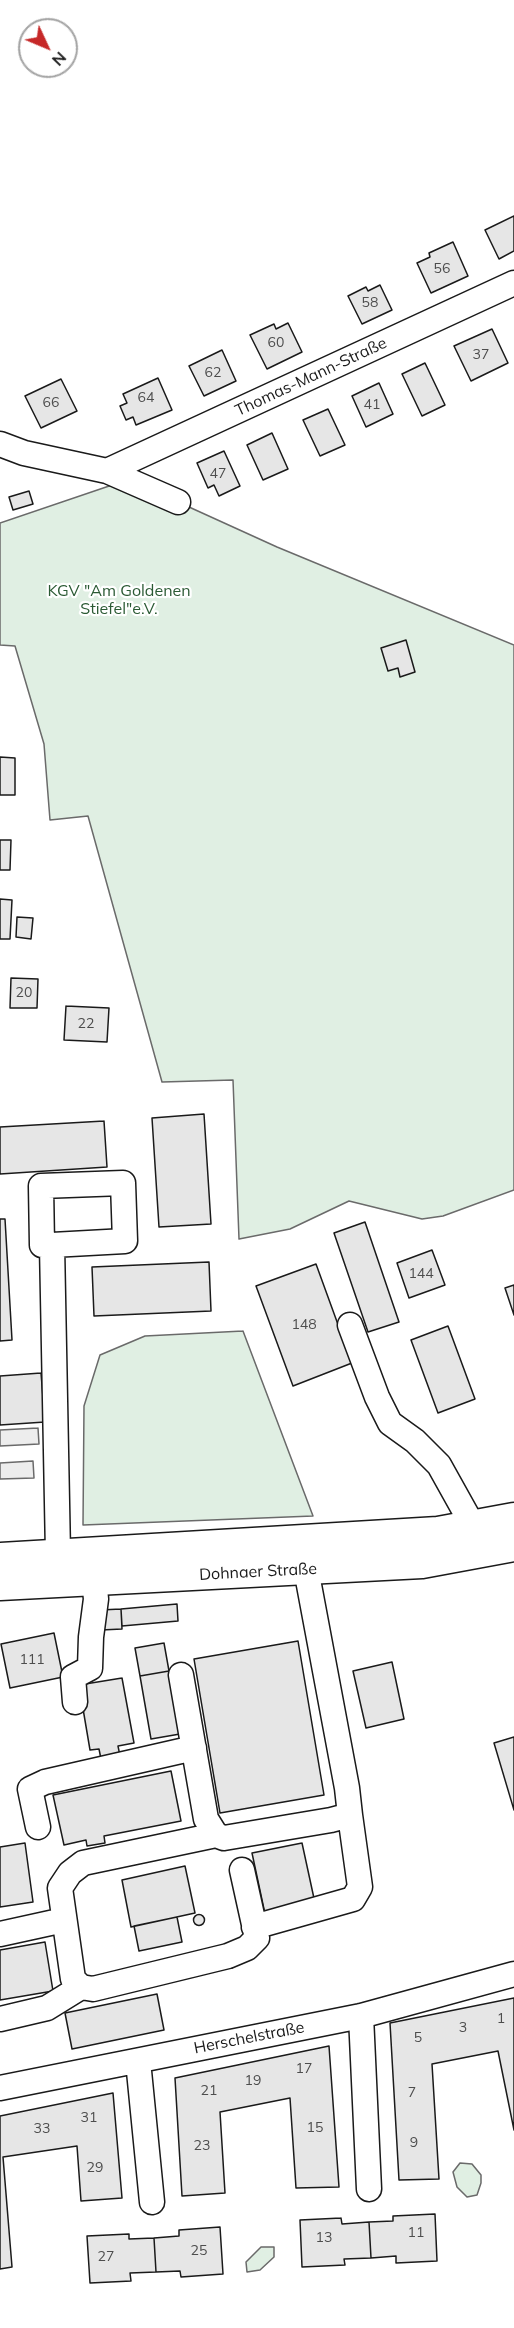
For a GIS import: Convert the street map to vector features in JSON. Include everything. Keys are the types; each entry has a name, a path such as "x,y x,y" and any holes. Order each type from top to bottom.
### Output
{"main road":[{"name":"Dohnaer Straße","path":"0,1558 438,1532 514,1518"},
{"name":"Dohnaer Straße","path":"0,1585 422,1563 514,1546"}],"street":[{"name":"Thomas-Mann-Straße","path":"107,471 514,284"},
{"path":"0,444 24,453 107,471 178,502"},
{"path":"52,1245 58,1554"},
{"path":"350,1325 376,1397 390,1423 415,1441 439,1465 473,1526"},
{"path":"254,1927 353,1899 360,1887 347,1788 306,1569"},
{"path":"75,1702 73,1677 90,1668 96,1599 94,1580"},
{"path":"181,1675 206,1819 216,1835"},
{"path":"38,1827 30,1789 45,1782 194,1748"},
{"path":"242,1870 257,1938 247,1948 228,1956 93,1989 81,1987 73,1979 60,1888 70,1873 83,1863 216,1835 224,1838 350,1815"},
{"path":"0,1934 64,1920"},
{"name":"Herschelstraße","path":"0,2088 361,2016 514,1974"},
{"path":"0,2019 47,2008 81,1987"},
{"path":"361,2016 369,2189"},
{"path":"138,2061 152,2202"}],"green space":[{"name":"KGV \"Am Goldenen Stiefel\"e.V.","path":"118,483 178,502 277,547 514,645 514,1190 443,1216 422,1219 349,1201 290,1229 239,1239 233,1080 162,1082 88,816 50,820 44,744 15,646 0,645 0,523"},
{"path":"243,1331 313,1516 83,1525 84,1406 100,1355 145,1336"},
{"path":"460,2163 472,2164 481,2175 477,2195 467,2197 457,2187 453,2172"},
{"path":"261,2247 274,2247 274,2257 260,2270 247,2272 246,2262"}],"shaded area":[{"path":"38,1428 39,1444 0,1446 0,1430"},
{"path":"33,1461 34,1478 0,1479 0,1463"}],"building":[{"path":"514,216 514,251 499,259 485,230"},
{"path":"453,242 468,276 431,293 417,263 430,257 429,253"},
{"path":"380,285 392,310 362,324 348,296 366,287 368,291"},
{"path":"288,323 302,352 267,369 250,335 274,324 276,329"},
{"path":"492,329 508,363 471,381 454,346"},
{"path":"222,350 236,381 204,396 189,366"},
{"path":"425,363 445,405 422,416 402,374"},
{"path":"158,378 172,410 136,425 133,417 126,420 120,406 127,403 123,394"},
{"path":"61,379 77,411 41,428 25,396"},
{"path":"379,383 393,414 366,427 352,396"},
{"path":"328,409 345,445 320,456 303,420"},
{"path":"272,433 288,469 263,480 247,445"},
{"path":"224,451 240,486 219,496 214,485 208,488 197,463"},
{"path":"29,491 33,504 13,510 9,497"},
{"path":"406,640 415,672 400,677 398,668 388,671 381,648"},
{"path":"0,757 15,758 15,795 0,795"},
{"path":"0,840 11,840 10,870 0,870"},
{"path":"0,899 12,900 10,939 0,939"},
{"path":"17,917 33,918 31,939 16,937"},
{"path":"11,978 38,979 37,1008 10,1008"},
{"path":"66,1006 109,1008 107,1042 64,1040"},
{"path":"204,1114 211,1224 159,1227 152,1118"},
{"path":"104,1121 107,1167 0,1174 0,1127"},
{"path":"0,1219 5,1219 12,1340 0,1341"},
{"path":"365,1222 399,1322 368,1332 334,1233"},
{"path":"432,1250 445,1285 409,1298 397,1263"},
{"path":"209,1262 211,1311 94,1316 92,1267"},
{"path":"316,1264 352,1363 293,1386 256,1286"},
{"path":"514,1285 514,1315 505,1288"},
{"path":"448,1326 475,1399 438,1413 411,1340"},
{"path":"41,1373 45,1422 0,1425 0,1376"},
{"path":"177,1604 178,1621 122,1626 121,1609"},
{"path":"121,1609 122,1629 101,1630 100,1610"},
{"path":"54,1633 63,1677 10,1688 1,1644"},
{"path":"298,1641 324,1795 220,1813 194,1659"},
{"path":"164,1643 169,1671 140,1676 135,1648"},
{"path":"392,1662 404,1719 366,1728 353,1671"},
{"path":"169,1671 180,1734 151,1739 140,1676"},
{"path":"122,1678 134,1743 118,1746 120,1756 101,1759 99,1749 90,1750 79,1685"},
{"path":"514,1737 514,1810 494,1743"},
{"path":"171,1771 181,1821 104,1836 105,1843 87,1846 86,1840 64,1845 53,1795"},
{"path":"25,1843 33,1902 0,1907 0,1847"},
{"path":"302,1843 315,1903 265,1914 252,1853"},
{"path":"185,1866 195,1913 131,1927 122,1880"},
{"path":"199,1914 205,1920 199,1926 193,1920"},
{"path":"177,1917 182,1942 139,1951 134,1926"},
{"path":"45,1942 53,1991 0,2000 0,1950"},
{"path":"157,1994 164,2030 72,2049 65,2013"},
{"path":"514,1998 514,2130 498,2051 432,2064 439,2179 399,2180 390,2023"},
{"path":"329,2046 339,2187 296,2188 290,2098 220,2112 225,2193 182,2196 175,2078"},
{"path":"113,2093 122,2198 81,2201 77,2146 3,2157 12,2267 0,2269 0,2116"},
{"path":"435,2214 437,2261 396,2263 396,2256 371,2258 369,2222 393,2221 393,2216"},
{"path":"341,2218 342,2224 369,2222 371,2258 344,2259 345,2265 302,2267 300,2220"},
{"path":"220,2227 223,2274 181,2277 180,2271 156,2272 154,2238 179,2236 179,2230"},
{"path":"129,2234 129,2239 154,2238 156,2272 130,2273 131,2281 90,2283 87,2236"}]}
